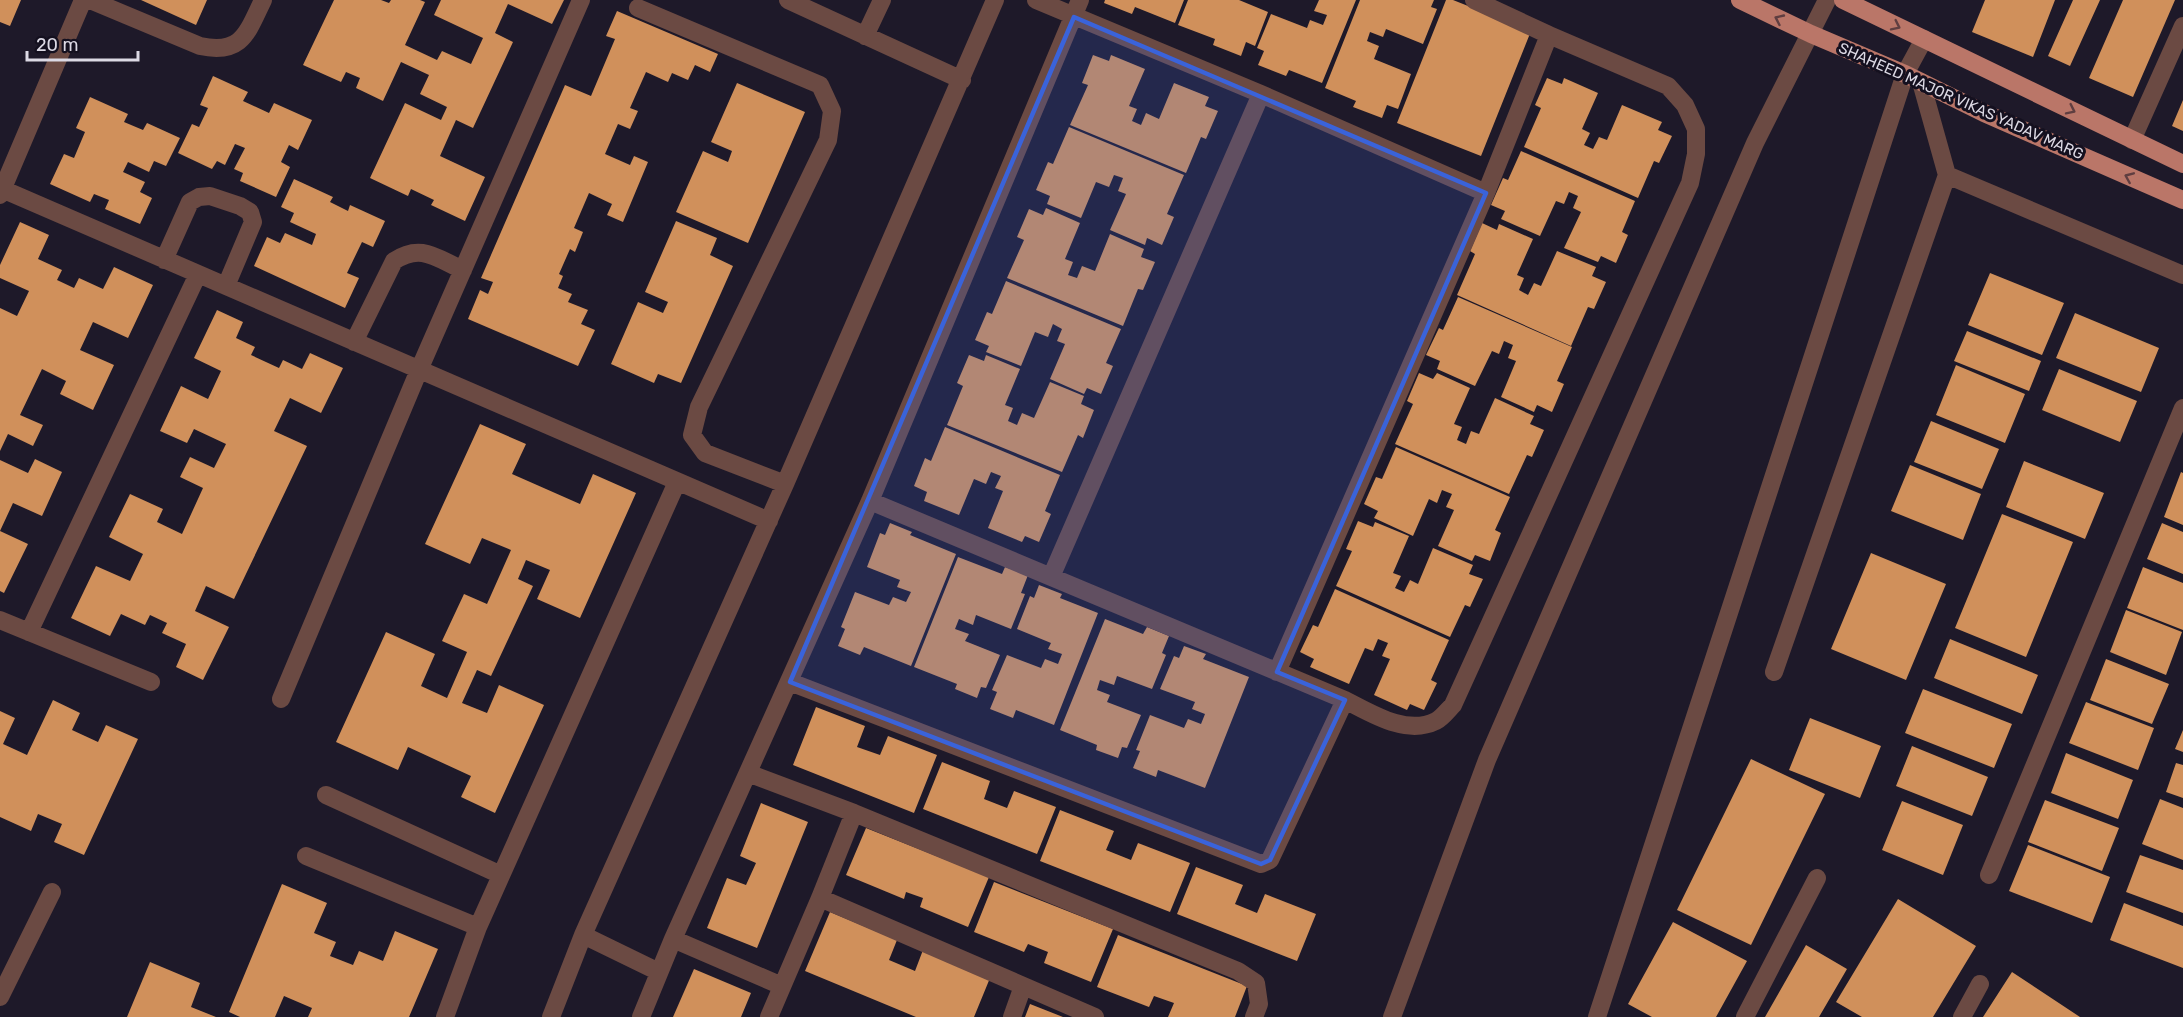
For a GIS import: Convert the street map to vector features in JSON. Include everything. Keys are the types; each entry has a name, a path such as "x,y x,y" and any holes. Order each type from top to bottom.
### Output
{"main road":[{"name":"SHAHEED MAJOR VIKAS YADAV MARG","path":"1740,0 1811,34 1913,78 1984,113 2183,200"},
{"path":"1843,0 2183,164"}],"street":[{"path":"83,0 1,192 198,274 769,521"},
{"path":"90,0 200,46 214,49 232,47 246,35 262,0"},
{"path":"281,699 419,370 581,0"},
{"path":"788,0 962,80"},
{"path":"865,36 882,0"},
{"path":"551,1017 583,935 769,521 995,0"},
{"path":"1036,0 1077,8 1261,94 1486,193"},
{"path":"870,501 1345,700 1390,721 1415,727 1437,721 1453,705 1690,183 1696,154 1696,129 1685,105 1668,86 1474,0"},
{"path":"1392,1017 1487,760 1755,143 1827,0"},
{"path":"638,8 820,85 832,111 828,140 699,407 692,435 705,453 785,484"},
{"path":"641,1017 673,939 870,501 1077,8"},
{"path":"2132,140 2183,26"},
{"path":"1277,672 1486,193 1549,35"},
{"path":"1597,1017 1913,78 1924,39"},
{"path":"1774,672 1947,175 1913,78"},
{"path":"1051,577 1261,94"},
{"path":"1947,175 2183,275"},
{"path":"164,260 190,202 199,197 210,196 240,206 249,212 253,222 226,286"},
{"path":"354,342 394,261 405,254 419,251 463,270"},
{"path":"29,632 198,274"},
{"path":"1989,875 2183,408"},
{"path":"445,1017 478,927 677,482"},
{"path":"0,620 152,682"},
{"path":"790,682 1261,864 1270,860 1345,700"},
{"path":"748,773 854,813 1238,971 1256,983 1258,1004 1254,1017"},
{"path":"326,795 501,875"},
{"path":"769,1017 854,813"},
{"path":"306,856 478,927"},
{"path":"1745,1017 1817,878"},
{"path":"0,997 52,892"},
{"path":"820,898 1095,1017"},
{"path":"583,935 659,972"},
{"path":"673,939 782,986"},
{"path":"1962,1017 1980,984"},
{"path":"1012,1017 1023,986"}],"highlighted area":[{"path":"1074,17 1486,193 1277,672 1345,700 1270,860 1261,864 790,682"}],"building":[{"path":"0,0 21,0 10,26 0,22"},
{"path":"141,0 207,0 196,25"},
{"path":"334,0 381,0 389,3 391,0 420,0 425,2 405,45 437,60 442,51 471,64 483,38 434,15 441,0 564,0 552,24 508,4 495,33 513,42 473,128 456,120 440,156 485,177 465,221 431,205 434,200 411,189 408,196 370,178 405,103 441,120 447,107 420,94 429,75 401,62 383,101 356,88 360,78 346,72 341,82 303,65"},
{"path":"1105,0 1184,0 1175,23 1135,7 1132,14 1104,3"},
{"path":"1188,0 1239,0 1268,12 1255,46 1246,42 1241,56 1213,45 1215,39 1178,25"},
{"path":"1319,0 1356,0 1322,83 1289,70 1286,76 1258,65 1264,51 1257,48 1271,14 1307,28 1310,20 1323,25 1327,15 1314,11"},
{"path":"1360,0 1434,0 1431,7 1437,9 1423,44 1386,29 1383,37 1370,32 1367,41 1379,46 1374,59 1411,74 1398,109 1387,105 1382,118 1353,107 1356,101 1325,88"},
{"path":"1446,0 1453,0 1531,31 1481,156 1397,123"},
{"path":"1985,0 2055,0 2033,57 1972,32"},
{"path":"2073,0 2100,0 2070,66 2048,56"},
{"path":"2123,0 2175,0 2133,97 2089,78"},
{"path":"617,11 718,54 710,72 695,65 688,80 672,73 668,82 646,72 630,108 638,111 630,129 618,124 605,154 630,165 634,156 648,162 623,222 607,215 612,204 589,193 574,228 583,232 575,252 570,249 559,274 563,276 558,288 572,294 568,302 588,310 581,324 595,330 578,366 468,319 480,290 488,294 493,282 481,278 565,85 591,96 615,39 606,36"},
{"path":"1093,55 1109,61 1111,55 1145,69 1129,106 1137,109 1132,121 1141,125 1146,113 1159,119 1174,83 1209,97 1205,106 1218,111 1206,139 1201,137 1186,173 1070,125 1088,85 1082,83"},
{"path":"213,76 248,92 243,101 269,113 274,103 312,120 298,150 289,145 281,162 290,167 276,197 240,181 243,173 234,169 245,148 235,144 225,165 217,161 212,169 178,153 192,124 199,127 208,108 200,105"},
{"path":"1547,78 1562,84 1564,78 1598,93 1582,129 1590,133 1584,145 1593,149 1599,137 1607,140 1622,105 1662,122 1658,130 1672,136 1659,163 1654,161 1638,198 1524,147 1541,108 1535,105"},
{"path":"737,83 805,112 748,243 676,212 703,151 728,162 732,151 711,142"},
{"path":"90,97 128,114 124,122 143,130 147,123 180,138 166,166 154,161 149,172 128,162 123,172 145,182 140,192 152,198 140,224 105,209 109,200 94,194 90,202 50,184 64,154 74,158 85,132 76,128"},
{"path":"2183,100 2183,131 2172,126"},
{"path":"1069,127 1184,175 1167,214 1174,217 1162,245 1147,238 1145,245 1110,230 1126,194 1118,191 1123,178 1114,175 1109,187 1096,182 1081,218 1047,204 1050,196 1036,190 1048,162 1053,164"},
{"path":"1521,151 1635,201 1622,232 1628,235 1616,263 1601,256 1598,262 1564,248 1581,212 1573,208 1578,196 1569,192 1564,204 1556,201 1540,236 1501,219 1505,211 1491,205 1503,178 1508,180"},
{"path":"294,179 333,197 330,202 348,211 350,205 385,221 373,247 362,242 347,273 359,278 345,308 254,266 267,237 280,243 285,233 312,245 316,234 290,222 294,213 281,207"},
{"path":"1046,208 1080,223 1065,259 1073,262 1068,275 1077,278 1082,266 1095,271 1110,234 1144,249 1141,257 1155,262 1143,290 1138,289 1123,326 1007,278 1024,240 1017,237 1029,209 1043,215"},
{"path":"676,221 717,238 710,255 733,266 681,383 658,374 654,383 611,364 638,302 663,313 668,302 645,292"},
{"path":"20,222 49,235 38,259 62,270 57,280 74,288 79,278 103,289 114,267 153,285 128,338 93,322 80,350 114,365 93,410 60,394 66,381 42,369 20,415 43,425 33,446 8,434 0,451 0,308 17,316 29,291 0,278 0,265"},
{"path":"1482,223 1497,230 1499,224 1533,239 1517,275 1524,278 1519,290 1528,295 1534,283 1541,286 1557,251 1596,267 1592,276 1606,282 1594,309 1588,307 1571,346 1457,295 1475,254 1470,251"},
{"path":"1990,273 2064,303 2042,355 1968,325"},
{"path":"1006,281 1121,329 1106,363 1113,366 1101,394 1087,388 1084,394 1050,379 1065,344 1057,341 1062,329 1053,324 1048,337 1035,332 1021,366 986,352 989,346 975,340 987,312 992,314"},
{"path":"1458,297 1572,347 1557,381 1564,384 1552,412 1537,405 1534,412 1501,397 1516,361 1508,358 1513,345 1504,341 1499,354 1492,351 1475,386 1437,369 1440,361 1426,355 1439,328 1443,330"},
{"path":"217,310 243,322 236,338 255,347 251,355 279,368 283,360 302,369 310,353 343,368 321,413 290,398 274,431 307,446 234,599 206,586 195,611 229,627 203,680 176,667 186,644 162,633 167,623 150,615 145,625 121,614 110,636 71,618 96,566 130,581 143,554 109,537 130,494 163,509 157,522 182,534 203,488 180,477 190,457 214,468 226,444 194,429 187,443 160,431 181,386 208,399 221,371 194,358"},
{"path":"2075,313 2159,348 2141,392 2056,358"},
{"path":"1967,331 2041,361 2029,391 1954,361"},
{"path":"969,355 984,361 986,355 1020,369 1005,405 1013,408 1008,421 1017,425 1022,413 1034,418 1050,382 1084,396 1081,404 1094,410 1083,438 1078,435 1062,472 947,425 963,386 957,383"},
{"path":"1956,365 2025,394 2005,443 1936,415"},
{"path":"2059,369 2137,401 2120,442 2042,410"},
{"path":"1419,373 1433,379 1437,373 1470,388 1454,424 1462,427 1457,440 1466,444 1471,431 1479,434 1495,398 1534,416 1530,424 1544,430 1532,457 1527,455 1509,494 1395,444 1413,404 1407,401"},
{"path":"1931,421 1999,449 1982,489 1914,462"},
{"path":"480,424 526,444 512,474 580,504 593,474 636,493 580,618 537,599 550,570 526,560 518,579 533,586 491,676 477,670 462,703 487,713 499,685 544,705 495,813 461,797 471,776 408,747 398,770 336,742 386,632 435,654 421,686 447,698 467,652 442,641 464,594 487,604 511,550 482,538 470,564 425,544"},
{"path":"945,427 1060,475 1045,511 1051,514 1039,542 1025,536 1022,542 988,528 1003,491 995,488 1001,476 991,472 986,484 974,479 959,515 924,501 927,492 914,486 925,458 931,461"},
{"path":"1396,447 1510,497 1495,530 1501,533 1490,561 1475,555 1472,561 1438,546 1454,510 1446,507 1452,494 1442,490 1437,503 1429,499 1413,536 1374,518 1378,511 1364,504 1376,477 1382,479"},
{"path":"35,459 62,472 42,516 13,503 0,531 0,460 28,473"},
{"path":"2024,461 2104,493 2085,539 2006,507"},
{"path":"1910,465 1981,494 1963,540 1891,511"},
{"path":"2181,472 2183,473 2183,525 2164,517"},
{"path":"2002,514 2073,542 2026,657 1955,628"},
{"path":"1358,521 1373,527 1375,522 1409,536 1393,573 1401,576 1395,588 1404,592 1410,580 1418,584 1433,548 1473,565 1469,574 1483,579 1470,607 1465,605 1450,637 1336,586 1352,551 1346,549"},
{"path":"890,523 912,532 910,535 956,554 911,666 864,647 860,655 838,646 845,629 841,627 855,592 889,605 893,597 906,602 911,592 897,587 900,580 867,567 880,533 885,535"},
{"path":"2162,523 2183,532 2183,574 2147,559"},
{"path":"0,531 28,544 4,593 0,591"},
{"path":"1871,553 1946,584 1906,680 1831,649"},
{"path":"958,557 1002,574 1005,567 1028,575 1021,593 1025,594 1011,629 976,615 973,625 959,619 955,629 969,634 965,641 1000,655 986,688 981,687 977,698 955,689 957,684 914,667"},
{"path":"2143,567 2183,583 2183,630 2127,608"},
{"path":"1039,585 1062,594 1060,598 1098,613 1054,725 1016,710 1013,718 990,709 997,692 992,690 1007,655 1041,668 1045,659 1058,664 1062,654 1048,649 1051,643 1017,629 1030,596 1034,598"},
{"path":"1335,589 1449,640 1431,680 1437,683 1424,710 1410,704 1407,710 1374,695 1390,659 1382,656 1388,643 1378,639 1373,651 1365,648 1349,684 1310,667 1314,659 1300,652 1313,625 1318,627"},
{"path":"2126,610 2182,632 2166,675 2110,652"},
{"path":"1105,619 1143,634 1147,627 1169,636 1162,653 1166,655 1152,689 1117,676 1114,685 1100,680 1097,690 1110,695 1107,702 1141,715 1127,748 1122,747 1118,758 1096,750 1097,745 1060,730"},
{"path":"1950,639 2038,675 2022,714 1934,678"},
{"path":"1184,646 1206,654 1203,659 1249,677 1205,788 1158,770 1156,777 1133,768 1140,751 1136,750 1150,715 1184,728 1188,719 1201,724 1205,714 1192,709 1195,702 1160,689 1174,656 1179,658"},
{"path":"2106,659 2169,684 2152,724 2090,700"},
{"path":"1923,689 2012,724 1994,768 1905,733"},
{"path":"53,700 80,713 72,730 98,742 106,725 138,739 84,855 54,842 62,824 38,814 31,831 0,817 0,711 15,718 3,744 27,755"},
{"path":"2086,702 2154,728 2138,770 2069,743"},
{"path":"816,707 865,726 857,747 880,755 888,736 937,755 914,813 793,765"},
{"path":"1810,718 1881,746 1860,798 1789,770"},
{"path":"2183,730 2183,752 2175,749"},
{"path":"1912,746 1988,777 1972,816 1896,786"},
{"path":"2066,753 2133,780 2118,819 2051,793"},
{"path":"1751,759 1825,794 1751,945 1677,910"},
{"path":"942,762 990,781 984,799 1007,808 1014,791 1056,807 1037,854 923,809"},
{"path":"2176,763 2183,765 2183,798 2166,792"},
{"path":"2160,799 2183,808 2183,860 2142,844"},
{"path":"2045,800 2119,828 2102,871 2028,842"},
{"path":"1902,801 1963,825 1943,875 1882,850"},
{"path":"761,803 808,822 757,948 707,928 727,878 746,885 756,863 740,856"},
{"path":"1060,810 1114,831 1106,850 1131,860 1138,843 1190,863 1170,912 1040,861"},
{"path":"866,828 989,877 968,927 920,907 923,898 906,892 904,899 846,875"},
{"path":"2028,845 2110,877 2092,923 2009,891"},
{"path":"2140,855 2183,870 2183,913 2126,892"},
{"path":"1196,867 1243,885 1235,904 1257,913 1265,894 1316,914 1297,961 1177,914"},
{"path":"994,882 1113,929 1091,982 1044,963 1048,952 1028,944 1024,952 974,932"},
{"path":"282,884 327,903 314,933 336,942 330,956 353,965 359,951 383,961 395,931 438,949 409,1017 308,1017 312,1008 284,996 275,1017 240,1017 229,1012"},
{"path":"1898,899 1976,946 1933,1017 1862,1017 1836,1002"},
{"path":"2124,903 2183,926 2183,968 2110,940"},
{"path":"830,912 897,940 889,960 915,971 923,950 990,978 974,1017 916,1017 805,971"},
{"path":"1673,922 1747,961 1716,1017 1652,1017 1628,1004"},
{"path":"1118,935 1247,986 1235,1017 1168,1017 1174,1003 1154,996 1149,1007 1097,987"},
{"path":"1806,945 1847,969 1819,1017 1765,1017"},
{"path":"150,962 200,983 191,1007 216,1017 127,1017"},
{"path":"694,969 751,993 741,1017 673,1017"},
{"path":"2012,972 2080,1017 1983,1017"},
{"path":"1030,1004 1063,1017 1025,1017"}]}
